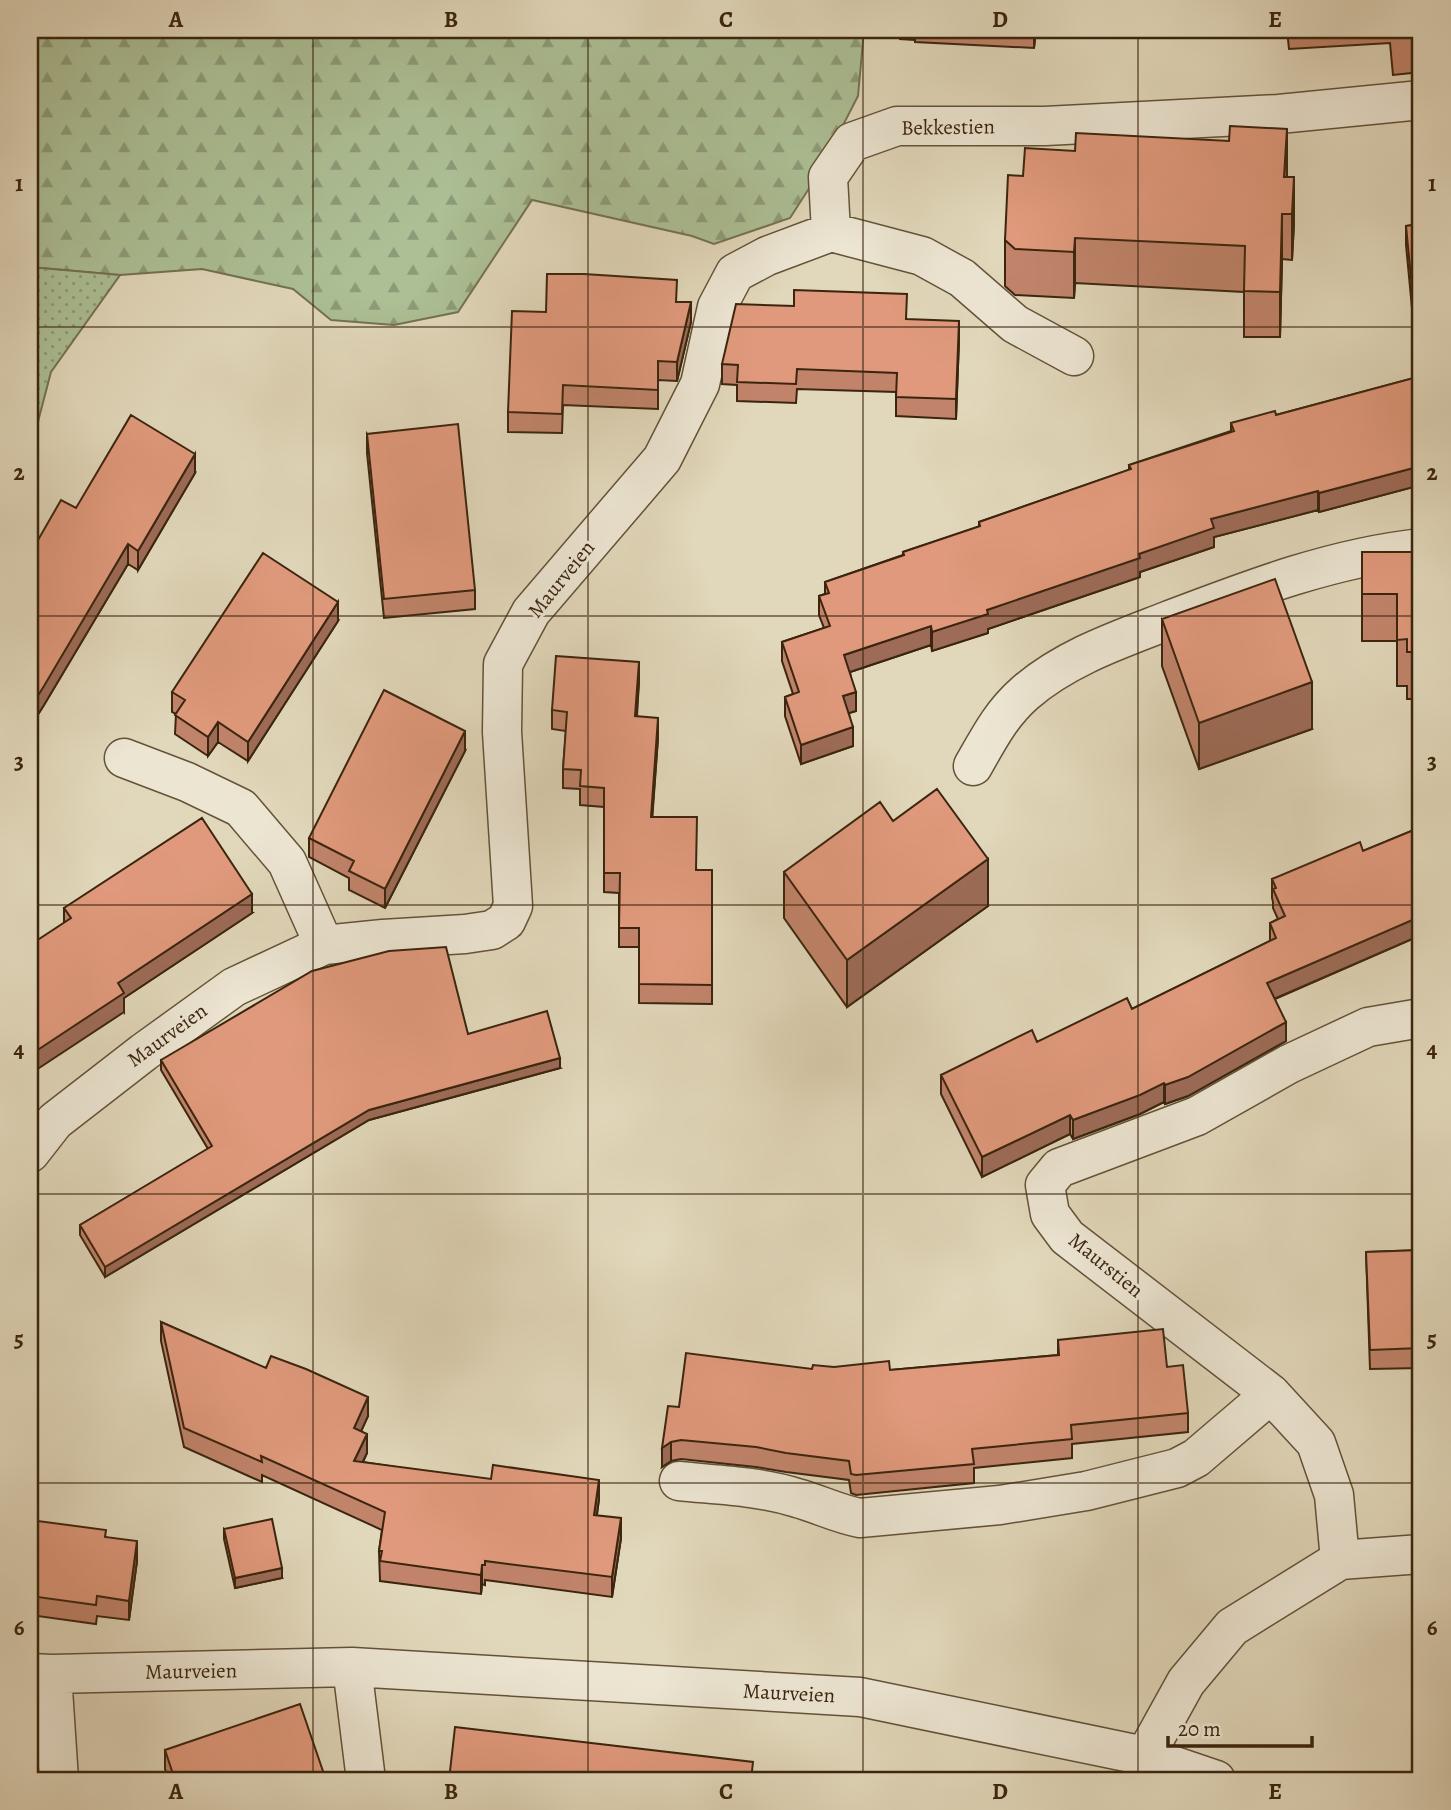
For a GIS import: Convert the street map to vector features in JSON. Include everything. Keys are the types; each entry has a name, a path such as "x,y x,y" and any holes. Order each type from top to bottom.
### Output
{"street":[{"name":"Bekkestien","path":"831,232 828,177 852,142 897,126 1045,125 1279,114 1421,100"},
{"path":"831,232 922,256 962,278 1015,324 1074,356"},
{"name":"Maurveien","path":"30,1153 55,1121 234,987 324,945 466,934 492,930 506,921 513,905 502,732 503,664 531,612 662,459 701,384 717,307 735,273 767,257 831,232"},
{"path":"974,766 1006,712 1033,686 1083,656 1199,608 1292,575 1353,559 1421,548"},
{"path":"124,758 187,782 241,808 287,862 324,945"},
{"name":"Maurstien","path":"1340,1560 1334,1495 1316,1443 1271,1394 1067,1237 1049,1214 1045,1185 1059,1168 1197,1116 1289,1064 1368,1027 1421,1018"},
{"path":"678,1481 755,1488 860,1518 1000,1505 1086,1491 1177,1468 1196,1458 1271,1394"},
{"path":"1145,1756 1186,1682 1232,1627 1340,1560 1421,1554"},
{"path":"352,1667 366,1780"},
{"name":"Maurveien","path":"41,1673 352,1667 860,1697 1145,1756 1216,1780"},
{"path":"41,1673 59,1780"}],"green space":[{"path":"30,30 864,30 858,96 817,176 790,218 714,244 692,236 532,200 458,312 394,325 331,320 293,289 202,269 120,275 30,267"},
{"path":"30,267 120,275 51,372 30,452"}],"building":[{"path":"1230,126 1287,129 1284,177 1294,177 1292,214 1282,214 1280,292 1244,291 1245,246 1075,238 1074,252 1015,249 1005,240 1008,175 1023,176 1025,148 1075,151 1076,133 1229,141"},
{"path":"1421,224 1421,288 1412,288 1406,226"},
{"path":"547,274 677,280 676,302 691,302 677,362 658,361 658,390 563,385 562,414 508,412 512,311 546,312"},
{"path":"794,290 907,294 906,319 959,321 956,399 896,397 897,373 797,369 796,384 737,382 738,365 722,364 736,304 794,306"},
{"path":"1421,376 1421,466 1211,519 1214,528 1139,554 1140,558 987,610 988,614 932,632 931,626 844,655 856,692 843,696 853,727 801,745 785,697 799,692 782,642 830,626 819,596 829,593 825,582 980,526 979,522 1131,469 1129,465 1234,431 1231,423 1275,411 1276,415"},
{"path":"131,415 195,454 138,551 128,544 30,708 30,554 61,500 76,508"},
{"path":"458,424 475,590 384,599 367,434"},
{"path":"1362,552 1421,552 1421,652 1407,652 1407,639 1397,640 1397,594 1362,594"},
{"path":"263,553 338,602 248,742 218,722 208,737 175,715 185,700 172,692"},
{"path":"1275,579 1312,682 1199,723 1162,619"},
{"path":"556,656 639,662 635,716 658,718 651,817 697,817 696,870 712,870 712,985 639,984 639,928 619,928 620,873 604,873 604,788 580,786 581,770 563,769 567,712 552,710"},
{"path":"384,690 465,731 385,889 349,871 354,861 309,838"},
{"path":"937,789 988,859 847,960 784,872 880,802 893,821"},
{"path":"202,818 252,894 118,983 124,993 30,1055 30,945 71,918 64,908"},
{"path":"1421,827 1421,919 1413,923 1412,920 1267,983 1286,1022 1188,1077 1165,1085 1164,1083 1073,1120 1070,1115 982,1157 941,1075 1032,1030 1037,1042 1127,998 1132,1009 1276,938 1270,923 1285,916 1273,889 1276,888 1272,879 1360,842 1363,851"},
{"path":"446,947 468,1034 547,1011 560,1058 369,1110 105,1267 80,1225 212,1146 161,1060 312,971 389,951"},
{"path":"1421,1250 1421,1348 1370,1350 1366,1252"},
{"path":"161,1322 266,1368 271,1356 368,1397 354,1428 367,1434 354,1461 491,1479 493,1465 599,1480 594,1515 621,1518 612,1577 485,1561 481,1575 380,1561 385,1512 261,1456 262,1462 184,1428"},
{"path":"1163,1329 1167,1367 1183,1365 1188,1413 1071,1425 1072,1439 972,1449 974,1464 856,1475 851,1474 849,1461 756,1447 681,1440 662,1448 668,1406 679,1407 686,1353 812,1369 813,1365 834,1367 889,1361 890,1370 1059,1355 1058,1340"},
{"path":"272,1519 282,1568 235,1578 224,1529"},
{"path":"30,1520 106,1530 105,1537 137,1541 129,1601 97,1596 96,1605 30,1596"},
{"path":"300,1704 325,1777 315,1780 175,1780 165,1750"},
{"path":"455,1727 753,1762 751,1780 449,1780"}]}
